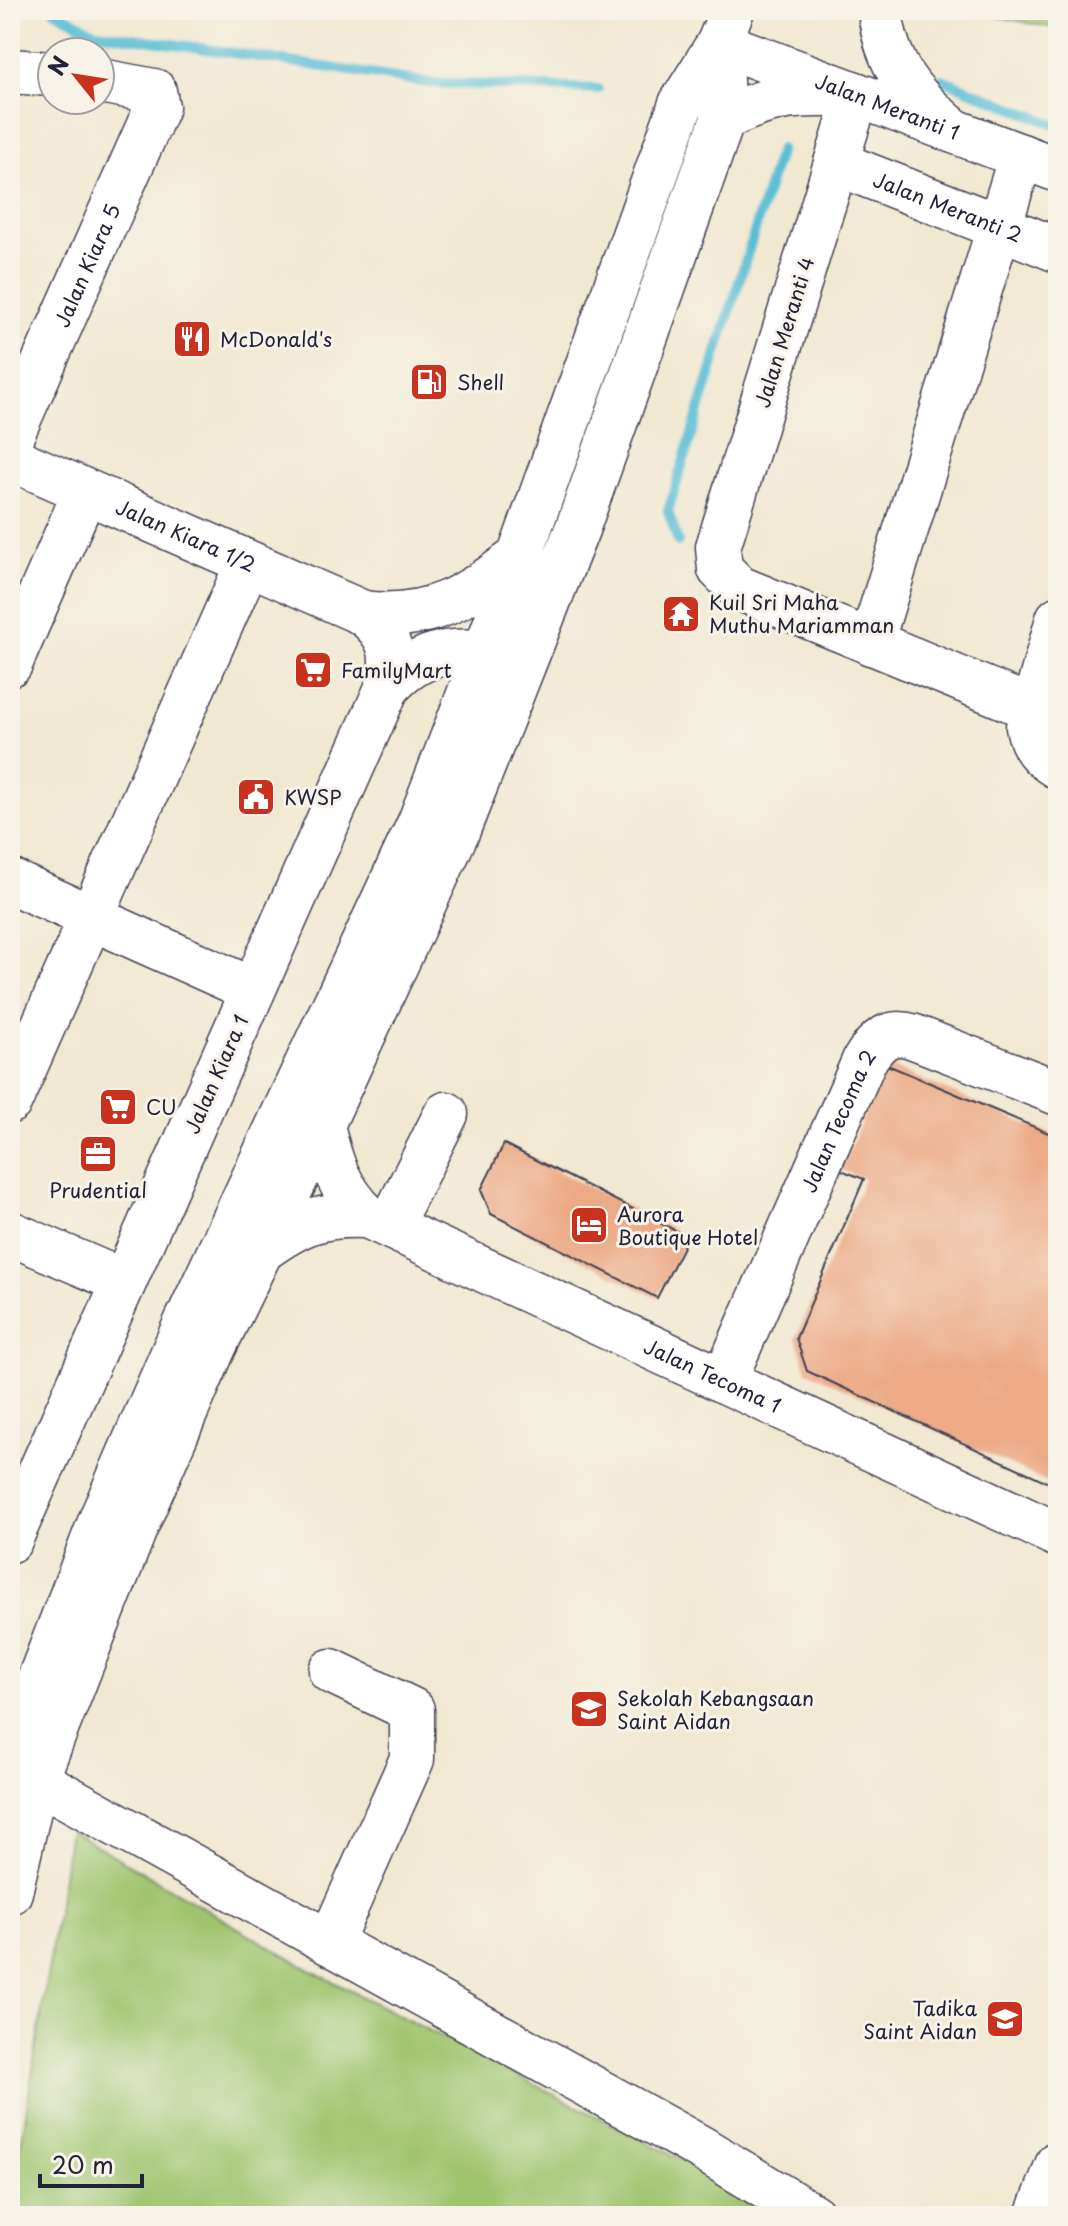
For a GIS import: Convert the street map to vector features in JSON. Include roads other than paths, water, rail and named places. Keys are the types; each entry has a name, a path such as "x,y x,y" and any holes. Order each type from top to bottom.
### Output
{"street":[{"path":"880,10 887,45 900,74 916,99 954,131"},
{"path":"10,1892 19,1769 102,1517 185,1325 420,822 506,654 578,527 723,119 725,27"},
{"path":"19,1769 136,1526 214,1347 322,1125 457,832 506,654 519,557 681,104 725,27"},
{"name":"Jalan Meranti 1","path":"725,27 857,95 1040,163"},
{"path":"10,71 36,73"},
{"name":"Jalan Kiara 5","path":"10,439 157,107 154,91 116,84"},
{"path":"723,119 772,98 796,94 857,95"},
{"name":"Jalan Meranti 4","path":"857,95 718,547 720,569 739,588 871,643"},
{"name":"Jalan Meranti 2","path":"836,163 1058,250"},
{"path":"1040,163 1000,227 871,643 1040,739 1058,619"},
{"name":"Jalan Kiara 1/2","path":"10,458 363,613"},
{"path":"12,653 85,492"},
{"path":"363,613 392,616 444,606 474,590 519,557"},
{"path":"10,1101 248,563"},
{"name":"Jalan Kiara 1","path":"10,1540 387,688 393,653 388,638 363,613"},
{"path":"387,688 403,670 422,658 441,652 506,654"},
{"path":"10,881 253,990"},
{"name":"Jalan Tecoma 2","path":"724,1381 864,1061 881,1039 891,1034 912,1036 1058,1093"},
{"path":"379,1221 446,1114"},
{"path":"322,1125 338,1182 350,1200 379,1221"},
{"path":"263,1249 295,1226 317,1218 379,1221"},
{"name":"Jalan Tecoma 1","path":"379,1221 1058,1535"},
{"path":"10,1233 124,1282"},
{"path":"330,1943 412,1759 412,1710 331,1671"},
{"path":"19,1769 701,2148 813,2216"},
{"path":"1038,2216 1058,2163"}],"waterway":[{"path":"54,10 94,32 430,83 598,89"},
{"path":"942,79 1058,126"},
{"path":"678,542 668,511 780,149"}],"place":[{"name":"McDonald's","path":"192,339"},
{"name":"Shell","path":"429,382"},
{"name":"Kuil Sri Maha Muthu Mariamman","path":"681,614"},
{"name":"FamilyMart","path":"313,670"},
{"name":"KWSP","path":"256,797"},
{"name":"CU","path":"118,1107"},
{"name":"Prudential","path":"98,1154"},
{"name":"Aurora Boutique Hotel","path":"589,1225"},
{"name":"Sekolah Kebangsaan Saint Aidan","path":"589,1709"},
{"name":"Tadika Saint Aidan","path":"1005,2019"}]}
